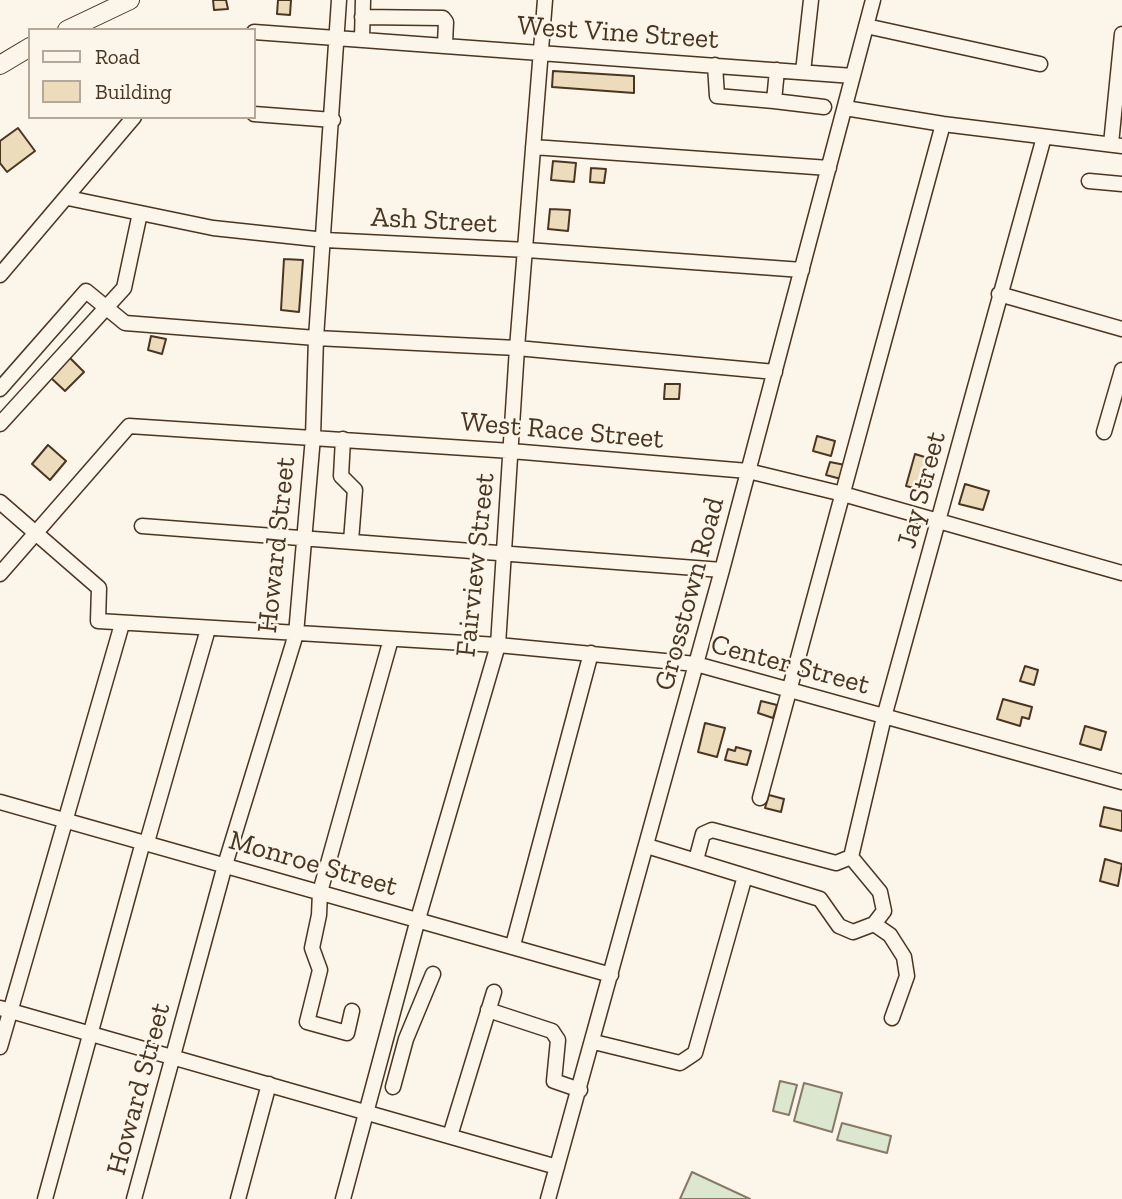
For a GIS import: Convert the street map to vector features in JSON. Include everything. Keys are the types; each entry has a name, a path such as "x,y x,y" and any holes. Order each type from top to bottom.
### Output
{"main road":[{"path":"71,28 130,0"},
{"path":"0,65 28,48"}],"street":[{"name":"Howard Street","path":"134,1199 225,865 296,634 302,537 313,437 316,338 339,37 339,0"},
{"path":"362,38 363,0"},
{"name":"Fairview Street","path":"343,1199 418,919 498,645 517,348 527,250 545,0"},
{"path":"803,72 811,0"},
{"name":"Grosstown Road","path":"548,1199 594,1042 722,570 873,0"},
{"path":"362,17 443,18 446,22 445,44"},
{"path":"866,26 1040,64"},
{"name":"West Vine Street","path":"256,32 543,51 853,76"},
{"path":"845,108 943,124 1116,145 1122,34"},
{"path":"715,65 717,96 824,107"},
{"path":"774,101 777,70"},
{"path":"256,114 333,120"},
{"path":"0,275 132,119"},
{"path":"760,798 943,124"},
{"name":"Jay Street","path":"850,857 884,717 940,524 999,294 1044,137"},
{"path":"533,147 829,168"},
{"path":"1088,181 1122,184"},
{"name":"Ash Street","path":"68,198 213,228 325,240 527,250 802,270"},
{"path":"0,424 124,289 140,212"},
{"path":"0,389 82,293 89,292 125,323 316,338 517,348 775,372"},
{"path":"999,294 1122,329"},
{"path":"1104,432 1122,370"},
{"name":"West Race Street","path":"34,534 129,426 511,451 748,471 843,494 940,524 1122,573"},
{"path":"343,439 341,476 355,490 351,541"},
{"name":"Center Street","path":"0,502 99,588 99,621 498,645 696,664 1122,782"},
{"path":"142,526 722,570"},
{"path":"0,574 34,534"},
{"path":"0,1047 5,1010 122,624"},
{"path":"46,1199 90,1033 208,629"},
{"path":"352,1011 347,1033 307,1022 320,970 312,948 319,915 320,892 391,639"},
{"path":"513,946 591,653"},
{"name":"Monroe Street","path":"0,802 611,975"},
{"path":"647,846 820,899 839,926 853,932 874,924 884,911 880,892 850,857 836,863 712,830 704,834 696,860"},
{"path":"594,1042 680,1063 695,1053 745,876"},
{"path":"874,924 890,935 904,957 907,976 892,1018"},
{"path":"393,1087 412,1025 433,974"},
{"path":"450,1136 494,992"},
{"path":"5,1010 557,1167"},
{"path":"488,1010 552,1031 558,1040 554,1081 580,1090"},
{"path":"390,1020 412,1025"},
{"path":"238,1199 269,1084"}],"green space":[{"path":"780,1081 797,1085 789,1115 773,1111"},
{"path":"804,1083 842,1093 832,1132 794,1121"},
{"path":"842,1123 891,1136 887,1153 837,1140"},
{"path":"692,1172 750,1199 680,1199"}],"building":[{"path":"213,0 226,0 228,9 214,10"},
{"path":"278,0 291,0 290,15 277,14"},
{"path":"553,71 634,76 634,93 552,87"},
{"path":"18,128 35,151 7,172 0,163 0,141"},
{"path":"553,161 576,163 574,182 551,180"},
{"path":"591,168 606,169 604,183 590,182"},
{"path":"550,209 570,210 568,231 548,229"},
{"path":"284,259 303,260 299,312 281,310"},
{"path":"151,336 166,339 162,354 148,350"},
{"path":"69,357 84,372 65,391 50,377"},
{"path":"665,384 680,384 679,399 664,399"},
{"path":"817,436 835,441 831,456 813,451"},
{"path":"48,445 66,461 50,480 32,464"},
{"path":"915,454 931,459 922,490 906,486"},
{"path":"830,462 845,465 841,479 826,475"},
{"path":"965,484 989,491 983,510 959,504"},
{"path":"1025,666 1038,670 1034,685 1020,681"},
{"path":"1003,699 1032,707 1029,719 1022,717 1020,726 997,719"},
{"path":"761,701 777,705 773,718 758,713"},
{"path":"705,723 725,728 717,757 698,752"},
{"path":"1085,726 1106,732 1101,750 1080,744"},
{"path":"736,747 751,751 747,765 725,760 728,749 735,751"},
{"path":"769,795 784,799 781,812 765,808"},
{"path":"1104,807 1122,811 1122,831 1100,826"},
{"path":"1105,859 1122,864 1118,886 1100,881"}]}
